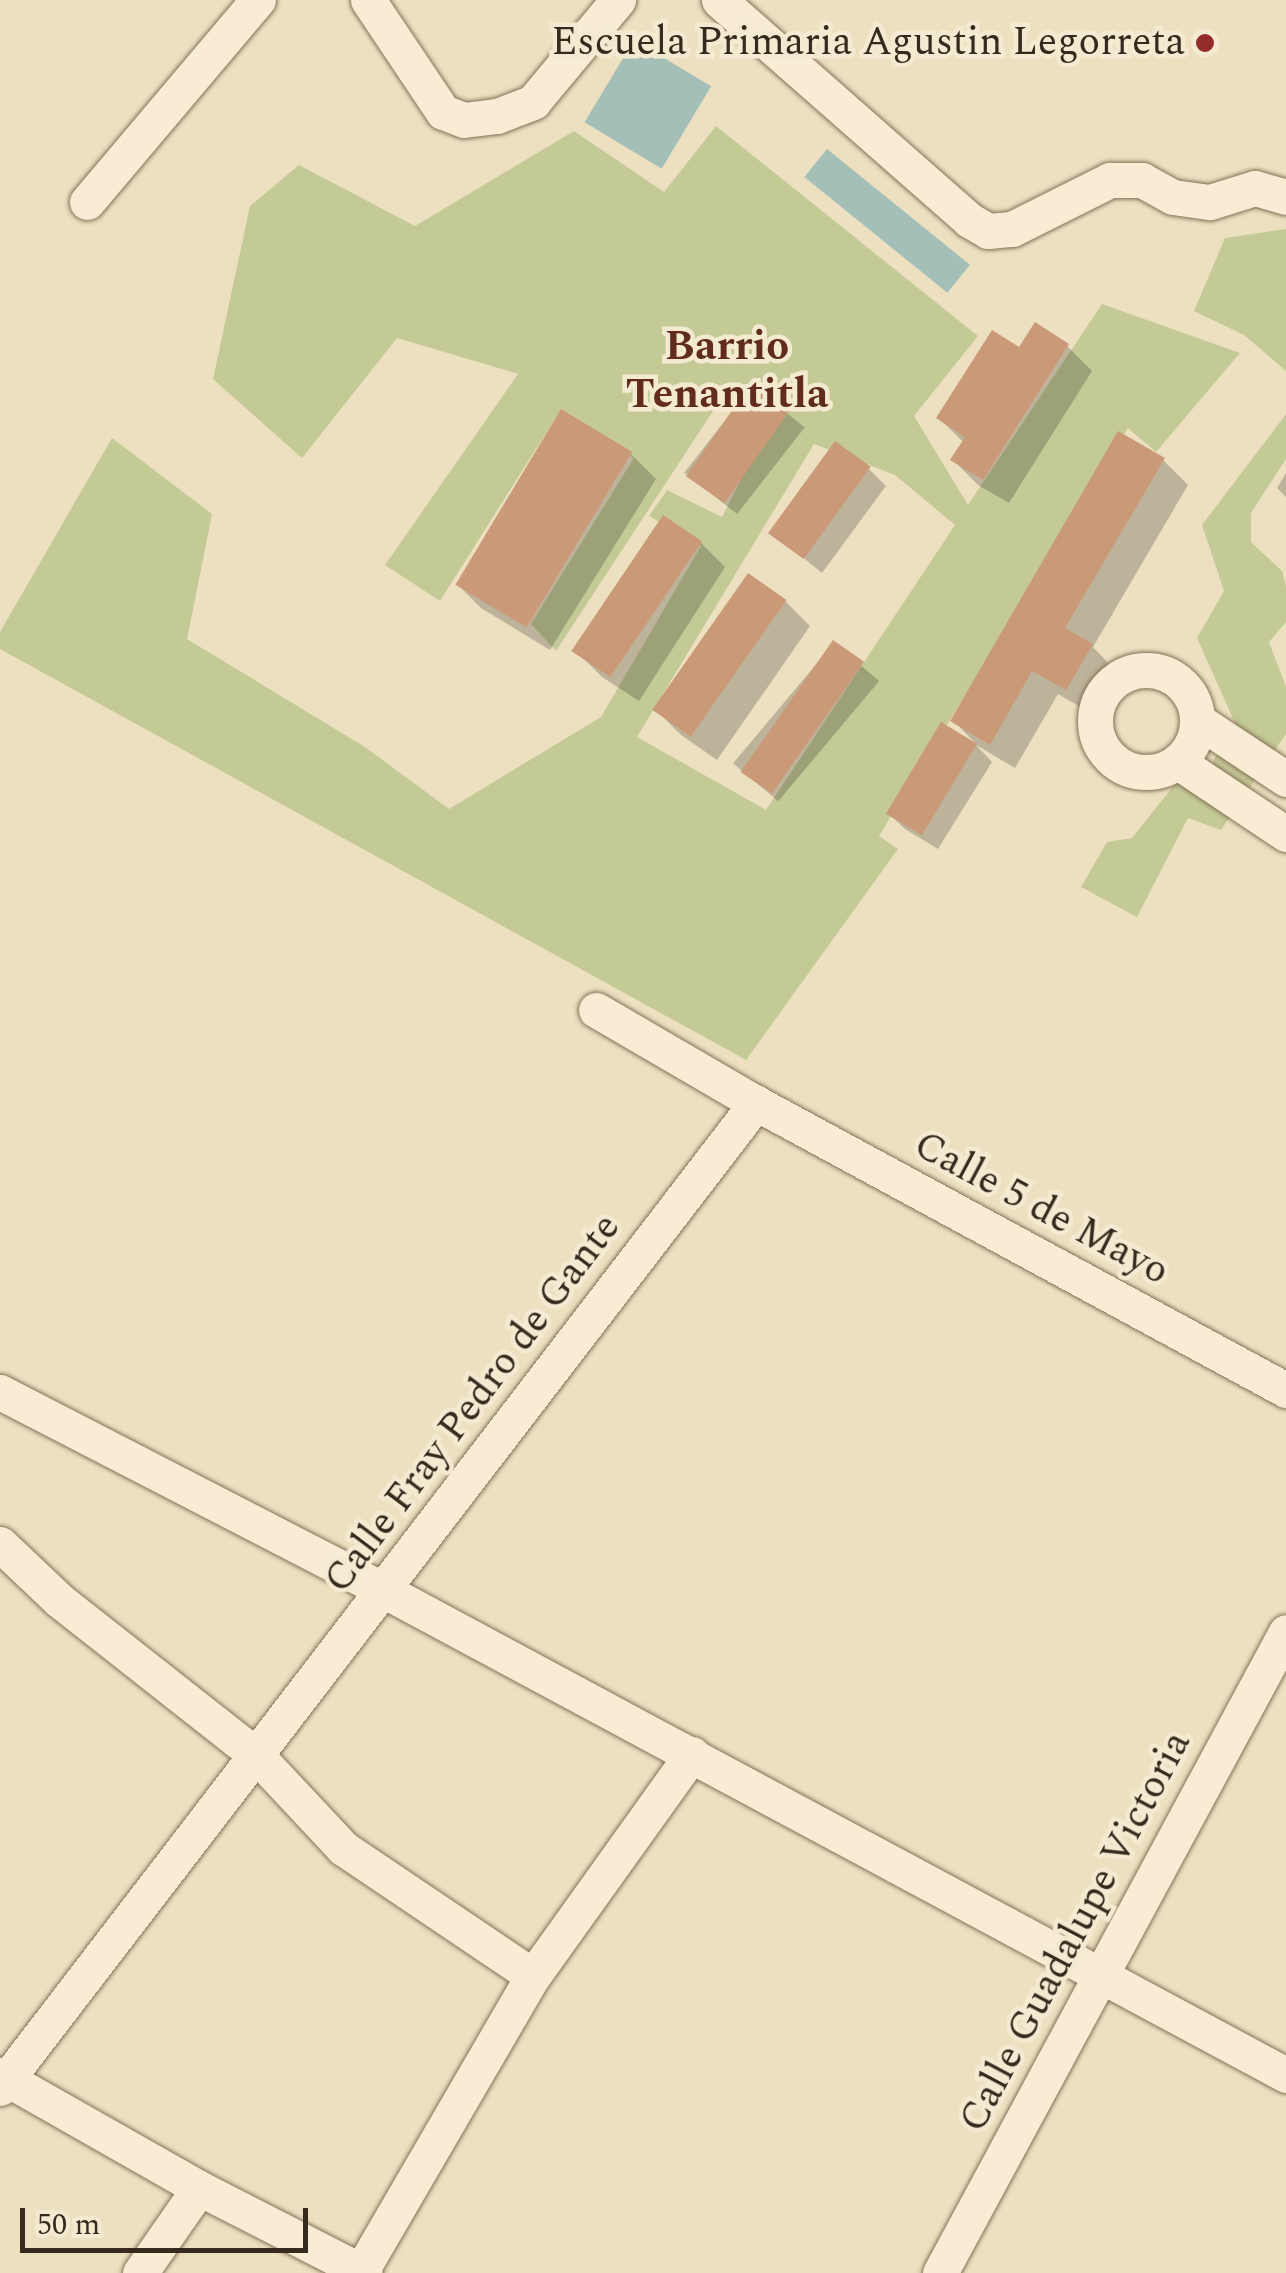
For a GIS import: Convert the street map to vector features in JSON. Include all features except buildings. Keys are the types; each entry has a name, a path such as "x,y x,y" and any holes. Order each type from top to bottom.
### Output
{"street":[{"path":"87,202 258,0"},
{"path":"368,0 443,112 464,120 497,116 533,102 618,0"},
{"path":"727,3 969,220 988,231 1012,229 1110,180 1142,180 1173,197 1210,202 1255,188 1286,197"},
{"path":"1146,669 1161,671 1187,689 1197,720 1188,750 1178,762 1146,772 1114,762 1096,734 1098,701 1117,677 1146,669"},
{"path":"1197,720 1286,779"},
{"path":"1178,762 1286,834"},
{"name":"Calle 5 de Mayo","path":"596,1010 756,1102 1286,1390"},
{"name":"Calle Fray Pedro de Gante","path":"2,2081 384,1591 756,1102"},
{"path":"0,1392 692,1754 1286,2074"},
{"path":"0,1544 60,1600 256,1756 342,1848 533,1976"},
{"name":"Calle Guadalupe Victoria","path":"940,2273 1286,1632"},
{"path":"2,2081 363,2272 533,1976 692,1754"},
{"path":"140,2273 199,2188"}],"green space":[{"path":"716,126 978,336 914,416 968,505 1102,304 1240,353 1156,452 1128,428 879,836 898,849 746,1060 0,649 0,632 112,438 212,514 187,639 365,747 449,809 601,717 701,546 649,516 667,490 722,517 779,403 732,382 556,651 531,624 634,458 558,414 440,601 385,565 518,374 397,338 302,458 213,379 250,206 299,165 415,226 574,131 664,192","holes":["814,444 895,475 955,525 766,810 637,737"]},
{"path":"1286,229 1286,371 1244,335 1194,311 1225,238"},
{"path":"1286,414 1286,459 1251,513 1251,542 1282,571 1286,586 1286,622 1269,642 1286,687 1286,734 1221,830 1188,818 1137,917 1081,887 1107,842 1132,838 1179,779 1198,788 1235,723 1197,638 1224,591 1202,525"}],"water":[{"path":"634,40 711,86 662,169 585,122"},
{"path":"827,149 970,265 947,293 804,177"}],"place":[{"name":"Escuela Primaria Agustin Legorreta","path":"1205,43"}],"district":[{"name":"Barrio Tenantitla","path":"727,372"}]}
